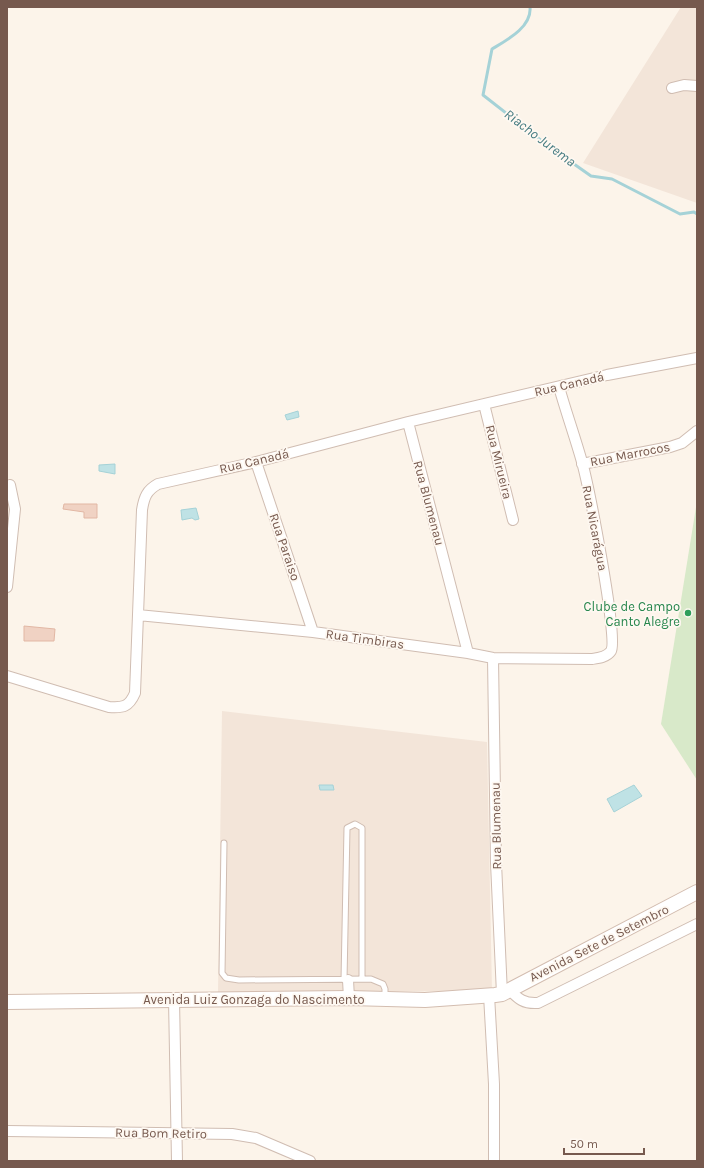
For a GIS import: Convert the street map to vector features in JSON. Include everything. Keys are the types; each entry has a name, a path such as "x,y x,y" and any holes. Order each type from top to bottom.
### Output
{"main road":[{"name":"Avenida Sete de Setembro","path":"500,993 697,892"},
{"name":"Avenida Luiz Gonzaga do Nascimento","path":"7,1002 349,998 425,1000 500,993"}],"street":[{"path":"672,88 684,85 697,86"},
{"name":"Rua Canadá","path":"7,676 110,707 124,708 132,701 135,693 142,510 144,499 151,488 165,481 256,462 408,422 484,404 636,369 697,358"},
{"name":"Rua Nicarágua","path":"559,387 582,464 613,630 612,650 601,658 592,659"},
{"name":"Rua Mirueira","path":"484,404 513,520"},
{"name":"Rua Blumenau","path":"408,422 468,653"},
{"name":"Rua Marrocos","path":"582,464 670,447 682,443 697,431"},
{"name":"Rua Paraiso","path":"256,462 314,632"},
{"path":"7,587 15,509 10,485"},
{"name":"Rua Timbiras","path":"138,615 314,632 468,653 493,658 592,659"},
{"name":"Rua Blumenau","path":"493,658 496,863 500,993 494,1084 494,1161"},
{"path":"500,993 517,998 524,1002 538,1003 697,924"},
{"path":"346,980 349,998"},
{"path":"174,999 177,1161"},
{"name":"Rua Bom Retiro","path":"7,1131 177,1132 232,1134 256,1138 310,1161"}],"lane":[{"path":"362,979 362,828 355,824 347,828 346,980 377,980 383,984 385,989 385,999"},
{"name":"Avenida Luiz Gonzaga do Nascimento","path":"224,843 222,973 229,979 239,980 346,980"}],"shaded area":[{"path":"681,7 697,7 697,203 583,163"},
{"path":"222,711 487,742 492,991 218,992"}],"green space":[{"name":"Clube de Campo Canto Alegre","path":"697,501 697,780 661,724"}],"water":[{"path":"298,411 299,417 287,420 285,415"},
{"path":"115,464 115,474 99,471 99,465"},
{"path":"196,508 199,519 195,520 192,518 182,520 181,510"},
{"path":"319,785 333,785 334,790 320,790"},
{"path":"634,785 642,796 614,812 607,799"}],"building":[{"path":"64,504 97,504 97,518 84,518 84,512 63,509"},
{"path":"24,626 55,629 54,641 24,641"}],"waterway":[{"name":"Riacho Jurema","path":"530,7 530,14 523,27 511,37 492,49 483,95 547,145 591,176 612,179 680,214 694,212 697,214"}],"place":[{"name":"Clube de Campo Canto Alegre","path":"688,613"}]}
